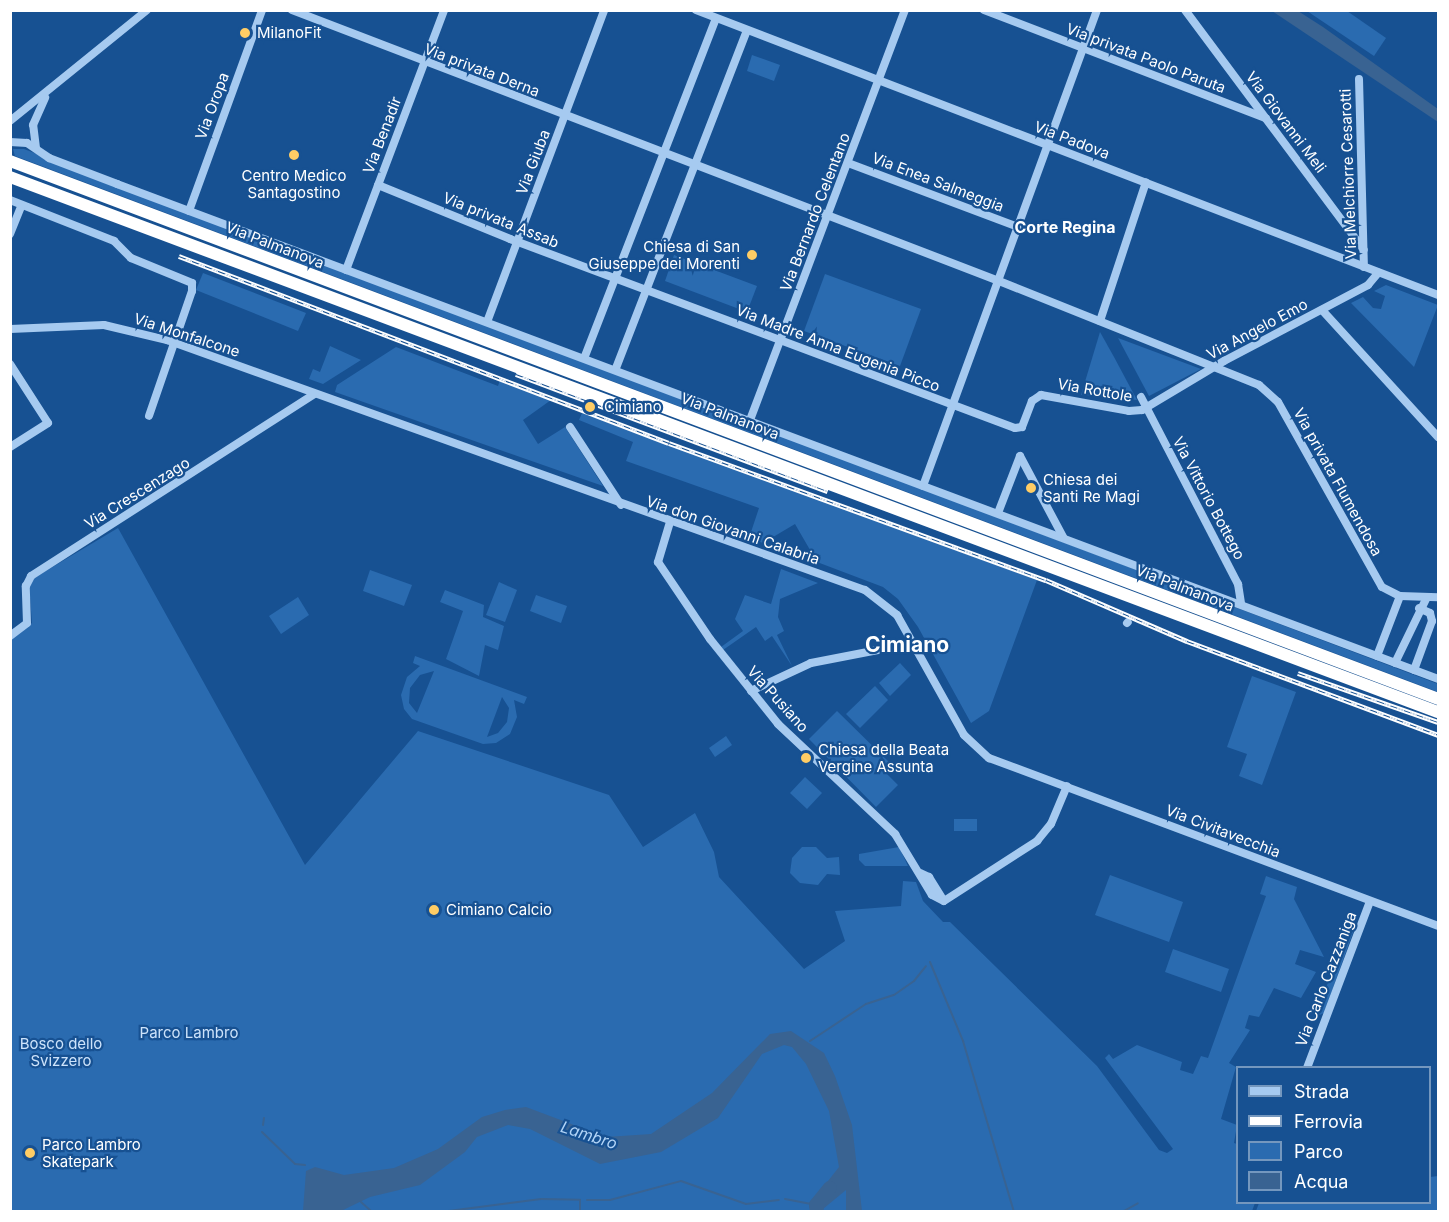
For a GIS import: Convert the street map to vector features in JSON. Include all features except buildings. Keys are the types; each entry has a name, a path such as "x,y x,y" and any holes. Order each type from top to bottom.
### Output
{"highway":[{"name":"Via Palmanova","path":"10,161 1438,699"},
{"name":"Via Palmanova","path":"10,177 1438,711"},
{"path":"10,183 75,201"}],"street":[{"path":"10,122 46,96 147,10"},
{"name":"Via Oropa","path":"189,211 262,10"},
{"name":"Via privata Derna","path":"292,10 663,155 999,281"},
{"name":"Via Benadir","path":"346,270 444,10"},
{"name":"Via Giuba","path":"487,322 604,10"},
{"name":"Via Padova","path":"696,10 1378,273 1438,294"},
{"name":"Via Bernardo Celentano","path":"750,420 829,217 904,10"},
{"name":"Via privata Paolo Paruta","path":"984,10 1266,118"},
{"path":"923,486 1097,10"},
{"name":"Via Giovanni Meli","path":"1185,10 1364,249"},
{"path":"585,357 716,18"},
{"path":"616,368 747,30"},
{"name":"Via Melchiorre Cesarotti","path":"1359,79 1364,267"},
{"path":"36,148 33,125 46,96"},
{"name":"Via Palmanova","path":"10,142 22,142 36,148 49,158 346,270 616,368 1438,679"},
{"name":"Via Enea Salmeggia","path":"848,163 1018,227"},
{"path":"1108,333 1100,321 1146,182"},
{"name":"Via privata Assab","path":"378,185 517,242 647,289"},
{"path":"10,200 114,242 131,258 192,283 192,291 149,416"},
{"path":"10,234 22,205"},
{"name":"Via Angelo Emo","path":"1146,408 1215,367 1369,284 1378,273"},
{"name":"Via privata Flumendosa","path":"999,281 1259,385 1274,396 1381,586 1400,596"},
{"name":"Via Madre Anna Eugenia Picco","path":"647,289 953,406 1020,428"},
{"path":"1322,310 1438,437"},
{"name":"Via Monfalcone","path":"10,329 104,325 173,342 315,394"},
{"path":"10,364 48,424 10,447"},
{"name":"Via don Giovanni Calabria","path":"315,394 621,505 865,590 891,608 914,643 973,746 999,763 1066,786"},
{"name":"Via Crescenzago","path":"10,636 27,623 26,586 33,575 315,394"},
{"name":"Via Rottole","path":"1020,428 1037,395 1131,412 1146,408"},
{"name":"Via Vittorio Bottego","path":"1141,397 1238,584 1241,603"},
{"path":"570,427 621,505"},
{"path":"998,513 1020,456 1063,537"},
{"name":"Via Pusiano","path":"670,522 658,553 658,564 751,691 784,730 892,831 920,873 928,876 944,901 1037,841 1051,824 1066,786"},
{"path":"1377,656 1400,596 1426,597 1438,594"},
{"path":"1395,663 1426,597"},
{"path":"1414,670 1432,621 1430,613 1419,608"},
{"path":"751,691 811,663 914,643"},
{"name":"Via Civitavecchia","path":"1066,786 1438,926"},
{"name":"Via Carlo Cazzaniga","path":"1308,1066 1370,901"}],"green space":[{"path":"1307,11 1347,11 1386,38 1374,56"},
{"path":"752,55 780,65 774,81 747,71"},
{"path":"13,149 24,149 1438,684 1438,692 15,156"},
{"path":"674,255 757,286 747,312 665,281"},
{"path":"203,273 306,313 298,331 196,290"},
{"path":"825,274 921,309 900,366 804,331"},
{"path":"1386,285 1438,305 1414,367 1351,303 1363,297 1373,308 1381,309 1385,296 1374,291"},
{"path":"1100,332 1114,357 1137,400 1081,395"},
{"path":"1118,338 1201,369 1149,396"},
{"path":"330,346 361,360 323,384 309,379 313,369 320,372"},
{"path":"396,347 498,386 500,380 551,400 523,420 538,444 565,427 603,486 335,392 337,385"},
{"path":"582,413 1037,580 989,711 971,723 918,627 898,599 883,587 817,562 795,524 763,543 749,538 759,508 626,461 633,442 579,420"},
{"name":"Parco Lambro","path":"118,528 305,865 418,731 609,795 643,847 695,813 714,852 719,877 804,969 845,941 835,911 901,906 903,881 916,882 923,901 943,922 950,922 1097,1066 1159,1150 1167,1153 1173,1149 1105,1058 1109,1054 1113,1059 1137,1045 1182,1062 1180,1070 1193,1074 1201,1056 1208,1058 1266,896 1260,894 1266,876 1297,887 1294,899 1324,957 1300,950 1295,964 1316,972 1301,998 1274,988 1259,1017 1249,1015 1245,1028 1250,1030 1229,1063 1236,1067 1221,1119 1236,1125 1234,1143 1236,1144 1236,1204 1255,1204 1252,1211 11,1211 10,640 32,623 29,584 34,578"},
{"path":"781,569 818,583 780,599 778,617 784,631 777,635 792,666 772,636 765,641 756,627 723,650 721,647 743,631 735,619 745,595 771,604"},
{"path":"370,570 412,585 404,606 363,591"},
{"path":"499,582 517,590 505,622 486,615"},
{"path":"445,590 484,605 483,617 504,626 498,650 485,645 479,676 446,659 463,611 440,602"},
{"path":"536,595 567,606 561,623 530,611"},
{"path":"298,597 309,615 281,634 269,616"},
{"path":"415,656 527,697 524,704 514,700 517,717 510,734 496,743 483,744 412,719 404,709 401,695 407,677 420,666 413,663","holes":["434,671 417,713 409,703 410,688 420,675","502,697 509,708 507,722 498,733 487,737"]},
{"path":"900,663 911,675 890,696 879,683"},
{"path":"1252,676 1296,692 1262,785 1239,776 1247,754 1227,747"},
{"path":"875,686 888,700 860,728 846,714"},
{"path":"837,711 891,764 884,771 898,785 876,807 809,739"},
{"path":"726,736 732,745 715,757 709,748"},
{"path":"805,777 822,793 807,809 790,793"},
{"path":"954,819 977,819 977,831 954,831"},
{"path":"802,847 816,847 827,858 839,857 840,875 827,874 818,885 800,883 790,873 792,858"},
{"path":"899,847 908,866 865,866 859,860 859,854"},
{"path":"1110,875 1183,902 1169,942 1095,915"},
{"path":"1352,926 1355,927 1324,1013 1313,1018"},
{"path":"1173,949 1229,969 1221,992 1165,972"},
{"path":"1438,1176 1438,1211 1256,1211 1259,1204 1431,1204 1431,1177"}],"water":[{"path":"1272,11 1298,11 1323,27 1438,109 1438,122"},
{"path":"791,1031 824,1053 835,1076 852,1125 862,1211 846,1211 846,1190 823,1209 817,1195 839,1167 829,1111 806,1064 792,1047 784,1045 762,1054 718,1118 661,1152 600,1164 530,1129 508,1125 477,1137 465,1152 420,1185 370,1197 341,1211 303,1211 306,1171 315,1167 344,1175 394,1168 438,1149 482,1117 505,1110 526,1107 606,1137 651,1134 712,1093 770,1034"}],"waterway":[{"path":"930,962 963,1041 1014,1212"},
{"path":"810,1041 866,1004 894,995 914,981 926,966"},
{"path":"263,1125 264,1118"},
{"path":"262,1132 295,1164 305,1165"},
{"path":"587,1200 610,1200 681,1181 746,1204 779,1200"},
{"name":"Lambro","path":"817,1212 816,1205 830,1188"},
{"path":"441,1212 541,1199 580,1200 580,1212"},
{"path":"785,1199 816,1205"},
{"path":"361,1202 372,1212"},
{"path":"1122,1212 1138,1203"}],"railway":[{"path":"179,256 669,443 1046,580 1187,641 1438,735"},
{"path":"516,374 828,491"},
{"path":"1298,673 1438,722"}],"place":[{"name":"MilanoFit","path":"245,33"},
{"name":"Centro Medico Santagostino","path":"294,155"},
{"name":"Chiesa di San Giuseppe dei Morenti","path":"752,255"},
{"name":"Cimiano","path":"590,407"},
{"name":"Chiesa dei Santi Re Magi","path":"1031,488"},
{"name":"Chiesa della Beata Vergine Assunta","path":"806,758"},
{"name":"Cimiano Calcio","path":"434,910"},
{"name":"Parco Lambro Skatepark","path":"30,1153"}],"district":[{"name":"Corte Regina","path":"1065,227"},
{"name":"Cimiano","path":"907,645"}],"park label":[{"name":"Bosco dello Svizzero","path":"61,1052"}]}
